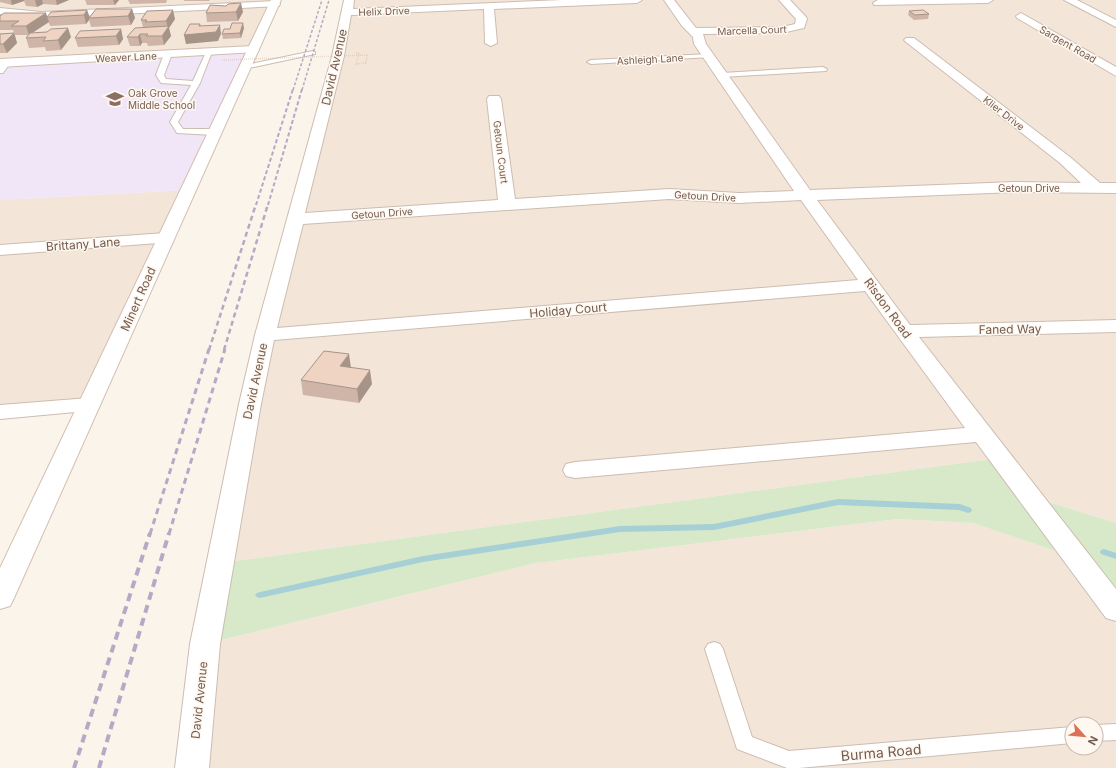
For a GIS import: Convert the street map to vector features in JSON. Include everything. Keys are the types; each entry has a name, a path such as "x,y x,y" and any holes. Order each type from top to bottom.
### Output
{"street":[{"name":"David Avenue","path":"192,768 205,644 250,404 265,335 327,98 349,0"},
{"name":"Helix Drive","path":"347,12 638,0"},
{"name":"Risdon Road","path":"669,0 687,26 695,31 700,40 700,44 805,195 904,332 1116,610"},
{"name":"Marcella Court","path":"695,31 782,30 800,26 802,19 784,0"},
{"path":"878,3 988,0"},
{"path":"1069,0 1116,24"},
{"path":"0,11 41,15 275,2"},
{"name":"Minert Road","path":"0,598 275,2"},
{"path":"489,7 491,44"},
{"name":"Sargent Road","path":"1021,16 1116,72"},
{"name":"Klier Drive","path":"910,40 1065,160 1096,188"},
{"name":"Weaver Lane","path":"2,65 209,52 249,58"},
{"path":"1092,58 1116,56"},
{"name":"Getoun Court","path":"494,99 507,204"},
{"name":"Getoun Drive","path":"295,219 669,194 739,198 1007,187 1116,188"},
{"name":"Brittany Lane","path":"0,250 165,238"},
{"name":"Holiday Court","path":"265,335 871,285"},
{"name":"Faned Way","path":"904,332 1116,326"},
{"path":"0,412 89,405"},
{"path":"575,470 982,434"}],"lane":[{"path":"209,52 196,83 174,122 180,131 214,132"},
{"path":"249,58 263,65 296,55 313,53"},
{"path":"168,54 160,75 164,81 196,83"},
{"name":"Ashleigh Lane","path":"591,62 709,56"},
{"path":"722,75 823,69"},
{"name":"Burma Road","path":"714,649 744,743 789,760 1064,736"},
{"path":"1104,733 1116,732"}],"path":[{"path":"222,60 367,55"}],"shaded area":[{"path":"0,0 276,0 253,50 0,63"},
{"path":"349,0 1116,0 1116,523 1029,496 1000,458 221,563"},
{"name":"Oak Grove Middle School","path":"253,50 188,190 0,200 0,63"},
{"path":"188,190 89,405 0,412 0,200"},
{"path":"897,519 973,523 1076,558 1116,597 1116,768 192,768 205,644 536,563"}],"green space":[{"path":"1000,458 1029,496 1116,523 1116,597 1076,558 973,523 897,519 536,563 205,644 221,563"}],"building":[{"path":"241,3 236,12 206,13 210,5 226,6 228,4"},
{"path":"96,9 132,9 128,16 89,18"},
{"path":"87,10 84,15 47,17 51,12"},
{"path":"173,10 166,21 145,22 147,20 141,20 147,11"},
{"path":"923,10 929,14 915,15 909,11"},
{"path":"4,13 46,13 26,26 11,26 19,21 0,21 0,16"},
{"path":"232,23 243,23 240,33 222,34 224,29 230,29"},
{"path":"190,24 200,24 199,26 220,25 216,32 184,35"},
{"path":"169,26 162,36 146,36 148,34 140,34 138,37 127,37 135,28"},
{"path":"68,28 58,40 43,41 46,37 26,38 30,33 47,32 51,29"},
{"path":"121,29 116,36 75,38 80,31"},
{"path":"14,33 3,44 0,44 0,34"},
{"path":"324,351 349,354 340,366 370,370 357,389 301,380"}],"waterway":[{"path":"260,595 423,559 620,529 714,527 838,502 960,507 968,510"},
{"path":"1104,552 1116,556"}],"railway":[{"path":"293,90 322,0"},
{"path":"302,90 329,0"},
{"path":"256,205 293,89"},
{"path":"268,205 302,89"},
{"path":"209,350 256,204"},
{"path":"224,350 268,204"},
{"path":"150,534 209,349"},
{"path":"169,534 225,349"},
{"path":"74,768 150,533"},
{"path":"99,768 169,533"}],"place":[{"name":"Oak Grove Middle School","path":"115,99"}]}
